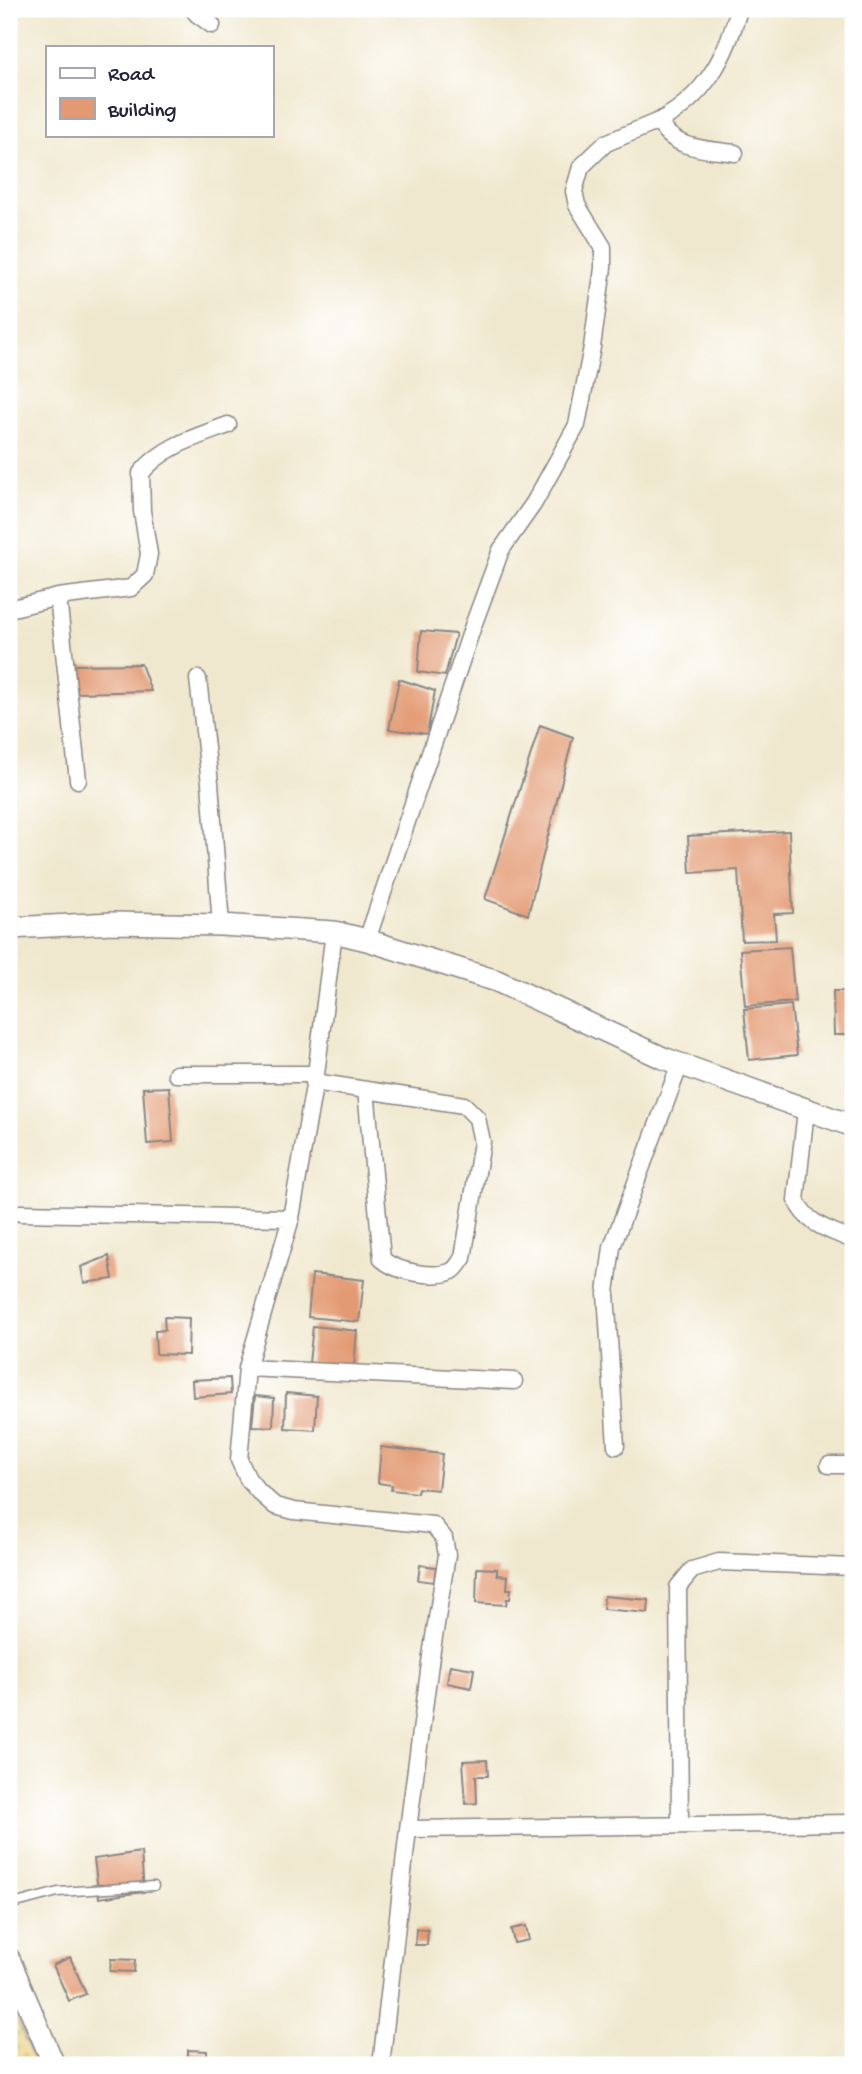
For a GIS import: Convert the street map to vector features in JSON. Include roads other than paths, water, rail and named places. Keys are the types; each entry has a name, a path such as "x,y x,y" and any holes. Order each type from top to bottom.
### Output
{"street":[{"path":"193,9 212,25"},
{"path":"367,940 469,636 501,550 534,503 577,425 593,348 603,268 603,247 577,205 574,191 581,167 606,144 678,111 711,76 727,47 739,9"},
{"path":"659,121 668,137 679,142 735,153"},
{"path":"9,609 58,597 131,588 145,575 149,554 142,511 141,473 154,457 228,425"},
{"path":"58,597 78,780"},
{"path":"198,679 210,783 221,925"},
{"path":"9,928 113,923 221,925 334,932 497,981 680,1064 853,1126"},
{"path":"334,932 315,1078 291,1218 247,1368 239,1460 248,1479 275,1506 294,1511 433,1525 444,1538 447,1555 408,1829 381,2065"},
{"path":"616,1446 606,1293 612,1247 680,1064"},
{"path":"176,1074 315,1078 366,1090 464,1105 477,1118 482,1142 463,1258 455,1269 441,1274 398,1270 383,1259 366,1090"},
{"path":"806,1110 796,1200 802,1213 816,1225 853,1240"},
{"path":"20,1213 291,1218"},
{"path":"247,1368 514,1381"},
{"path":"828,1465 853,1465"},
{"path":"680,1825 678,1587 692,1570 719,1562 853,1567"},
{"path":"408,1829 853,1823"},
{"path":"9,1959 54,2065"}],"lane":[{"path":"9,1905 58,1892 154,1886"}]}
